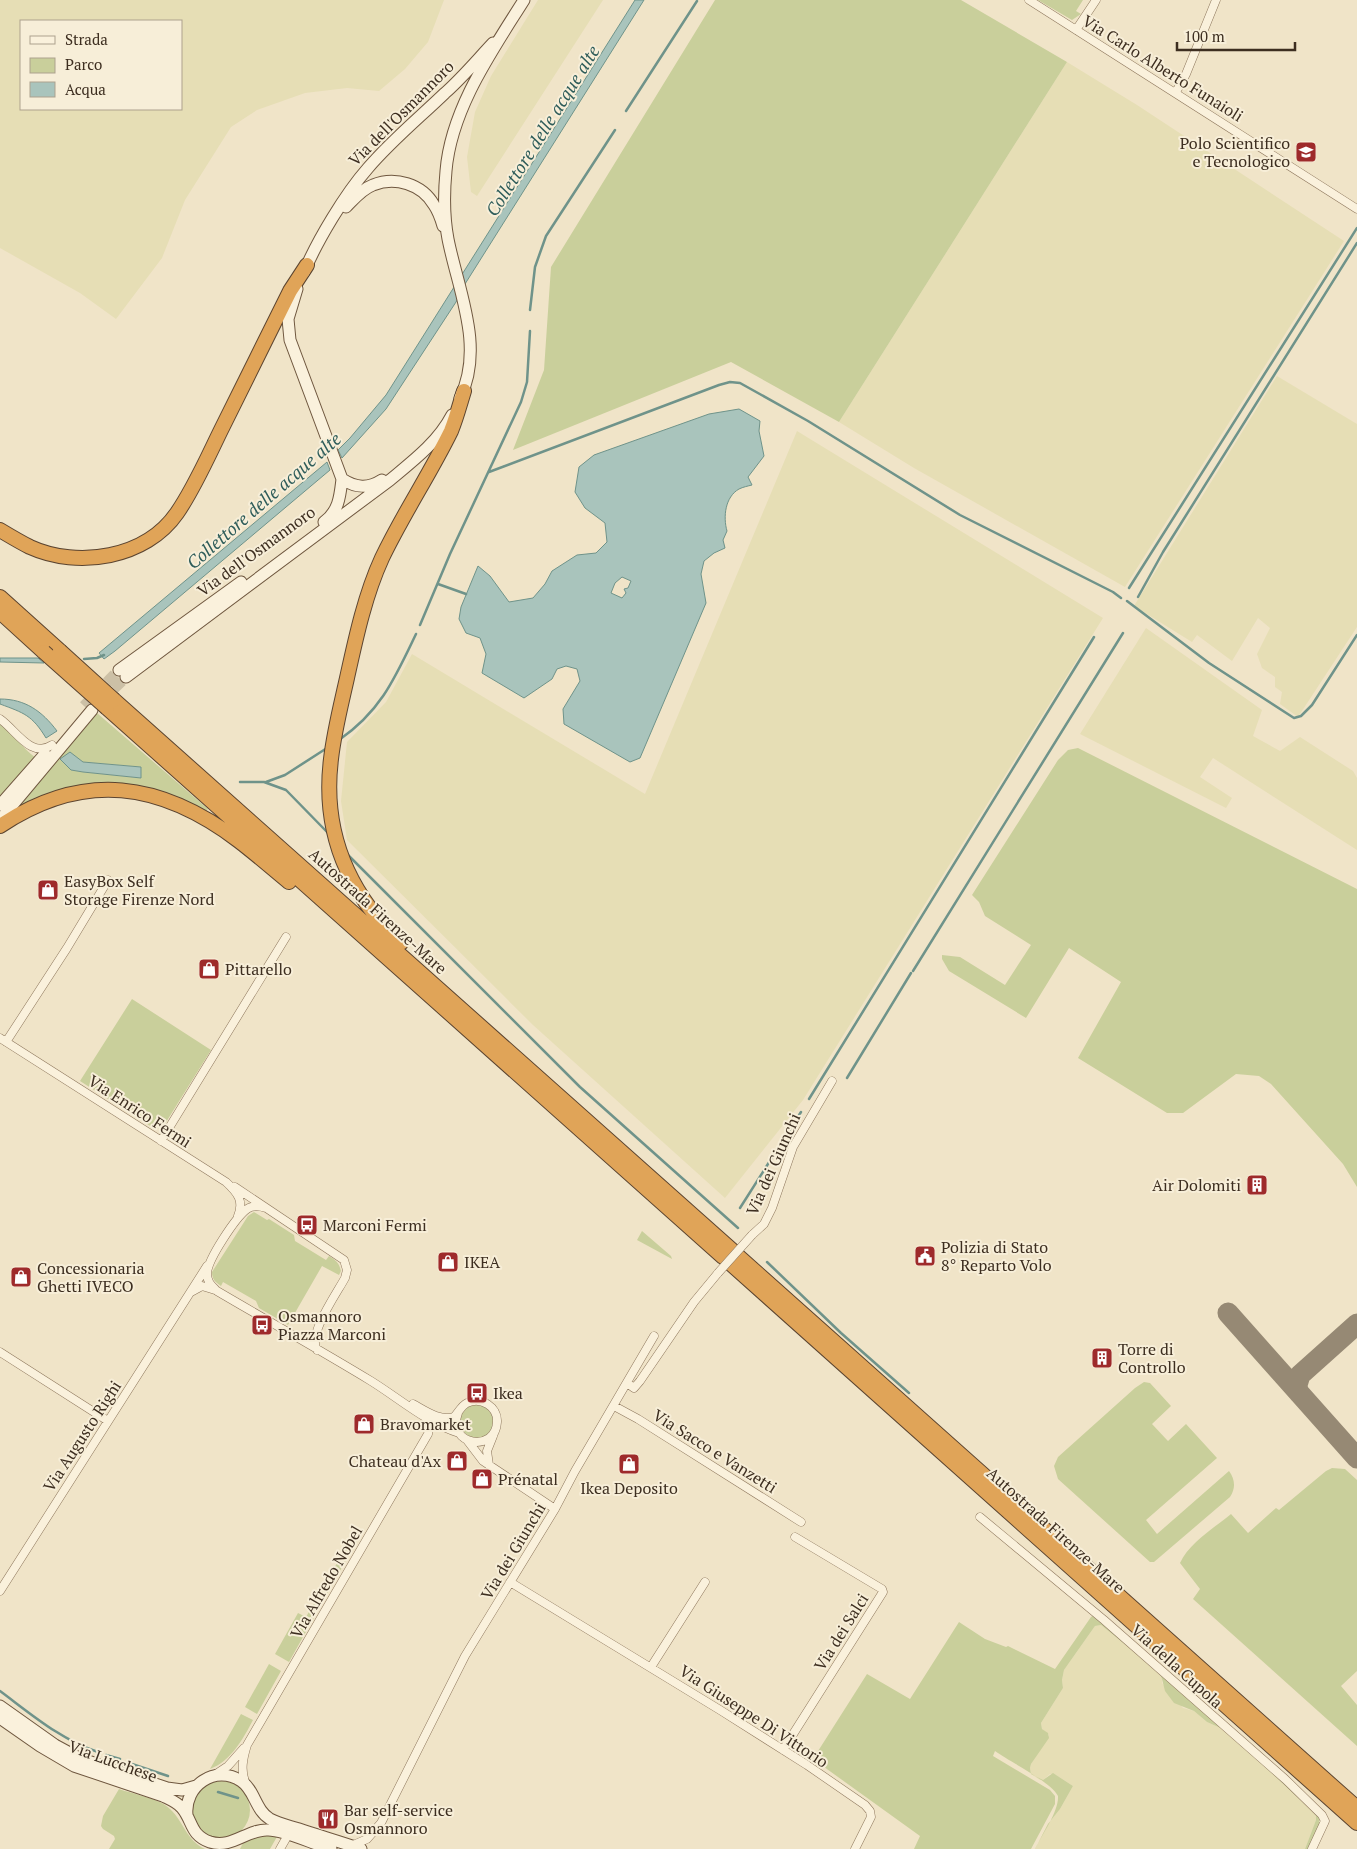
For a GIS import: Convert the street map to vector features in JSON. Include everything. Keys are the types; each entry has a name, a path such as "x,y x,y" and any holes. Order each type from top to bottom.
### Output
{"highway":[{"path":"0,530 31,548 60,555 90,558 118,554 160,532 177,514 200,473 290,290 307,265"},
{"path":"464,391 451,430 383,556 364,608 337,725 329,779 329,807 343,862 354,884 380,921 501,1038 533,1072"},
{"name":"Autostrada Firenze-Mare","path":"0,597 60,651 111,704 378,949 1357,1808"},
{"name":"Autostrada Firenze-Mare","path":"0,612 44,652 111,704 533,1072 731,1257 1357,1823"},
{"path":"0,826 37,804 80,791 123,790 163,799 195,813 226,832 378,949"}],"main road":[{"name":"Via dell'Osmannoro","path":"507,27 447,92 394,140 355,183 307,265 290,310 288,329 293,349 342,479 338,506 329,518 123,674 390,480 428,448 451,417 464,391 468,374 470,347 466,312 448,237 446,170 454,129 472,88 524,0"},
{"path":"329,225 360,192 372,185 402,182 413,186 430,199 435,205 448,237"},
{"path":"342,479 358,486 367,487 409,463"},
{"path":"0,805 52,745 88,708 0,820"},
{"name":"Via Lucchese","path":"0,1706 55,1745 79,1758 173,1790 182,1790 196,1786 203,1780 213,1776"},
{"name":"Via Lucchese","path":"0,1718 40,1746 74,1766 171,1800 181,1806 197,1834 216,1846 228,1844 255,1831 267,1830 331,1849"},
{"path":"213,1776 224,1775 233,1777 248,1786 260,1810 272,1820 356,1847"},
{"path":"188,1818 187,1802 196,1786"},
{"path":"242,1837 250,1830 254,1820 255,1800"}],"street":[{"name":"Via Carlo Alberto Funaioli","path":"1029,0 1357,209"},
{"path":"1076,30 1096,0"},
{"path":"1176,92 1186,74 1216,0"},
{"path":"0,719 31,747 41,750 52,745"},
{"path":"3,1040 67,948 108,880"},
{"path":"161,1141 286,937"},
{"name":"Via Enrico Fermi","path":"3,1040 226,1182 240,1198 240,1210 235,1222"},
{"name":"Via dei Giunchi","path":"356,1847 367,1839 381,1823 465,1656 554,1509 627,1383 634,1388 694,1302 752,1235 764,1224 772,1208 793,1146 832,1081"},
{"path":"226,1182 338,1255 345,1262 347,1270 345,1278 318,1327 315,1342 317,1350"},
{"path":"266,1208 249,1207 235,1222 211,1260 207,1278 210,1284 317,1350 436,1416 451,1418 469,1402 478,1401 487,1404 494,1410 497,1422 496,1430 488,1448 487,1455 490,1465"},
{"name":"Via Augusto Righi","path":"0,1591 211,1260"},
{"path":"188,1296 199,1287 209,1287 217,1290"},
{"path":"292,1335 308,1336 318,1327"},
{"path":"627,1383 654,1336"},
{"path":"0,1352 108,1421"},
{"path":"372,1382 425,1416 472,1442 482,1442 491,1437 496,1430"},
{"name":"Via Sacco e Vanzetti","path":"614,1406 638,1419 801,1522"},
{"path":"458,1413 456,1423 462,1436 477,1456 554,1509"},
{"path":"425,1416 430,1423 428,1434"},
{"path":"428,1434 438,1430 450,1430"},
{"name":"Via Alfredo Nobel","path":"248,1786 242,1771 243,1756 247,1745 428,1434"},
{"name":"Via della Cupola","path":"980,1517 1104,1620 1322,1815 1325,1822 1312,1849"},
{"name":"Via dei Salci","path":"784,1750 883,1592 882,1589 795,1537"},
{"name":"Via Giuseppe Di Vittorio","path":"510,1582 784,1750 869,1808 870,1820 855,1849"},
{"path":"651,1667 705,1582"},
{"name":"Via Alfredo Nobel","path":"213,1776 228,1766 247,1745"},
{"path":"280,1849 288,1835"},
{"path":"236,1849 242,1837"}],"shaded area":[{"path":"0,0 444,0 428,42 405,69 379,91 347,88 305,93 257,110 231,127 185,200 162,258 116,319 80,293 0,248"},
{"path":"538,0 603,0 477,196 471,192 467,157 475,112 491,76"},
{"path":"1067,62 1137,105 1344,241 1125,587 914,468 839,422"},
{"path":"1277,376 1357,424 1357,627 1298,717 1280,704 1282,692 1275,687 1275,677 1262,668 1257,654 1270,628 1258,618 1232,661 1197,635 1192,642 1134,606"},
{"path":"797,431 1103,618 803,1100 725,1198 533,1025 347,840 341,801 347,742 386,702 412,654 645,794"},
{"path":"1146,628 1262,710 1253,736 1280,751 1300,737 1353,771 1357,778 1357,850 1213,758 1200,777 1232,798 1226,808 1080,734"},
{"path":"1101,1625 1159,1672 1162,1683 1183,1708 1194,1711 1207,1722 1225,1730 1309,1808 1316,1816 1316,1820 1305,1849 1035,1849 1048,1824 1060,1809 1073,1786 1056,1775 1050,1774 1043,1780 1040,1780 1031,1774 1031,1764 1049,1735 1042,1729 1041,1723 1063,1688 1064,1670 1095,1626"}],"green space":[{"path":"715,0 961,0 1067,62 839,422 731,362 513,450 544,370 551,267"},
{"path":"1038,0 1083,0 1076,11 1081,14 1072,20"},
{"path":"97,713 208,809 205,812 142,789 16,808","holes":["73,755 83,762 141,767 141,778 71,770"]},
{"path":"0,722 36,758 0,799"},
{"path":"1078,748 1357,889 1357,1187 1343,1164 1271,1084 1259,1076 1236,1074 1183,1113 1167,1113 1078,1058 1121,982 1069,948 1026,1018 949,971 942,959 942,955 960,957 1005,985 1031,945 985,916 979,902 972,895 1058,760 1068,750"},
{"path":"132,999 211,1050 163,1127 155,1129 80,1081"},
{"path":"254,1212 294,1235 295,1241 326,1260 329,1256 331,1257 337,1262 341,1271 339,1275 322,1266 288,1325 259,1308 256,1301 223,1282 221,1286 213,1277 212,1272 248,1216"},
{"path":"642,1231 671,1256 672,1259 637,1240"},
{"path":"1144,1382 1150,1383 1171,1406 1152,1424 1167,1440 1186,1424 1217,1458 1146,1520 1157,1534 1229,1471 1233,1477 1234,1484 1230,1497 1154,1562 1150,1562 1058,1479 1054,1466 1058,1457"},
{"path":"477,1404 489,1409 494,1421 489,1433 477,1438 465,1433 460,1421 465,1409"},
{"path":"1332,1468 1345,1469 1357,1480 1357,1671 1341,1686 1357,1705 1357,1746 1193,1599 1200,1589 1180,1563 1196,1542 1231,1514 1248,1533 1276,1508 1279,1510"},
{"path":"355,1532 360,1535 289,1662 275,1654 298,1613 306,1617"},
{"path":"1094,1615 1297,1793 1317,1814 1319,1818 1318,1829 1309,1849 1305,1849 1316,1820 1316,1816 1309,1808 1225,1730 1207,1722 1194,1711 1174,1703 1165,1691 1159,1672 1101,1625 1095,1626 1064,1670 1063,1688 1041,1723 1042,1729 1048,1733 1049,1738 1031,1764 1031,1773 995,1751 993,1756 1050,1790 1055,1796 1055,1804 1031,1849 914,1849 920,1836 813,1759 867,1674 910,1699 959,1622 985,1639 1006,1647 1008,1646 1055,1669"},
{"path":"269,1664 281,1671 257,1714 245,1707"},
{"path":"241,1714 253,1720 241,1742 224,1761 210,1769"},
{"path":"1053,1773 1073,1786 1060,1809 1050,1821 1056,1809 1058,1796 1054,1790 1035,1776 1043,1780"},
{"path":"221,1781 232,1783 245,1794 250,1810 248,1821 237,1834 221,1839 210,1837 197,1826 192,1810 194,1799 205,1786"},
{"path":"119,1789 166,1805 175,1814 193,1841 205,1849 109,1849 115,1839 114,1836 101,1826 103,1816"},
{"path":"1050,1821 1046,1830 1035,1849 1048,1824"},
{"path":"251,1835 278,1835 270,1849 240,1849 244,1841"}],"water":[{"path":"635,0 644,0 465,284 456,302 386,409 342,458 338,450 386,395"},
{"path":"739,409 760,421 759,431 764,456 748,477 752,485 739,489 728,502 725,514 727,531 723,540 725,548 714,553 704,561 701,574 706,603 640,758 630,762 564,724 563,709 580,681 577,669 566,666 557,669 552,679 524,698 482,673 486,654 480,638 466,633 459,619 461,607 478,566 490,576 509,602 533,598 545,584 552,571 577,555 596,553 607,542 605,523 585,508 575,492 579,467 594,455 709,414","holes":["622,577 631,581 628,588 624,589 626,593 622,598 611,593 615,583"]},
{"path":"327,462 330,470 104,659 99,653"},
{"path":"0,658 38,658 44,663 0,662"},
{"path":"0,699 25,704 39,712 57,731 46,738 32,720 0,704"},
{"path":"70,752 83,762 141,767 141,778 71,770 60,759"}],"waterway":[{"path":"626,111 697,1"},
{"path":"530,310 535,267 546,236 615,130"},
{"path":"1129,588 1357,228"},
{"path":"1138,597 1163,552 1357,243"},
{"path":"420,625 450,554 521,402 527,382 530,331"},
{"path":"489,472 719,385 730,382 740,383 808,421 960,515 1113,592 1121,598"},
{"path":"438,584 466,594"},
{"path":"1127,601 1209,663 1294,718 1301,716 1312,705 1357,635"},
{"path":"913,971 1123,633"},
{"path":"339,740 366,717 385,693 416,634"},
{"path":"809,1099 1094,637"},
{"path":"84,659 97,658 104,655"},
{"path":"266,782 285,775 327,748"},
{"path":"240,782 264,782 286,790 328,833"},
{"path":"346,853 580,1087 738,1228"},
{"path":"847,1078 911,973"},
{"path":"740,1208 801,1112"},
{"path":"767,1262 841,1333 909,1393"},
{"path":"0,1691 71,1741 98,1752"},
{"path":"106,1755 120,1759"},
{"path":"129,1763 168,1776"},
{"path":"218,1792 238,1798"}],"taxiway":[{"path":"1228,1313 1357,1458"},
{"path":"1298,1392 1297,1385 1300,1375 1357,1324"}],"tunnel":[{"path":"84,706 119,670"},
{"path":"102,700 126,677"}],"place":[{"name":"Polo Scientifico e Tecnologico","path":"1306,152"},
{"name":"EasyBox Self Storage Firenze Nord","path":"48,890"},
{"name":"Pittarello","path":"209,969"},
{"name":"Air Dolomiti","path":"1257,1185"},
{"name":"Marconi Fermi","path":"307,1225"},
{"name":"Polizia di Stato 8° Reparto Volo","path":"925,1256"},
{"name":"IKEA","path":"448,1262"},
{"name":"Concessionaria Ghetti IVECO","path":"21,1277"},
{"name":"Osmannoro Piazza Marconi","path":"262,1325"},
{"name":"Torre di Controllo","path":"1102,1358"},
{"name":"Ikea","path":"477,1393"},
{"name":"Bravomarket","path":"364,1424"},
{"name":"Chateau d'Ax","path":"457,1461"},
{"name":"Ikea Deposito","path":"629,1464"},
{"name":"Prénatal","path":"482,1479"},
{"name":"Bar self-service Osmannoro","path":"328,1819"}],"water label":[{"name":"Collettore delle acque alte","path":"543,131"},
{"name":"Collettore delle acque alte","path":"264,501"}]}
